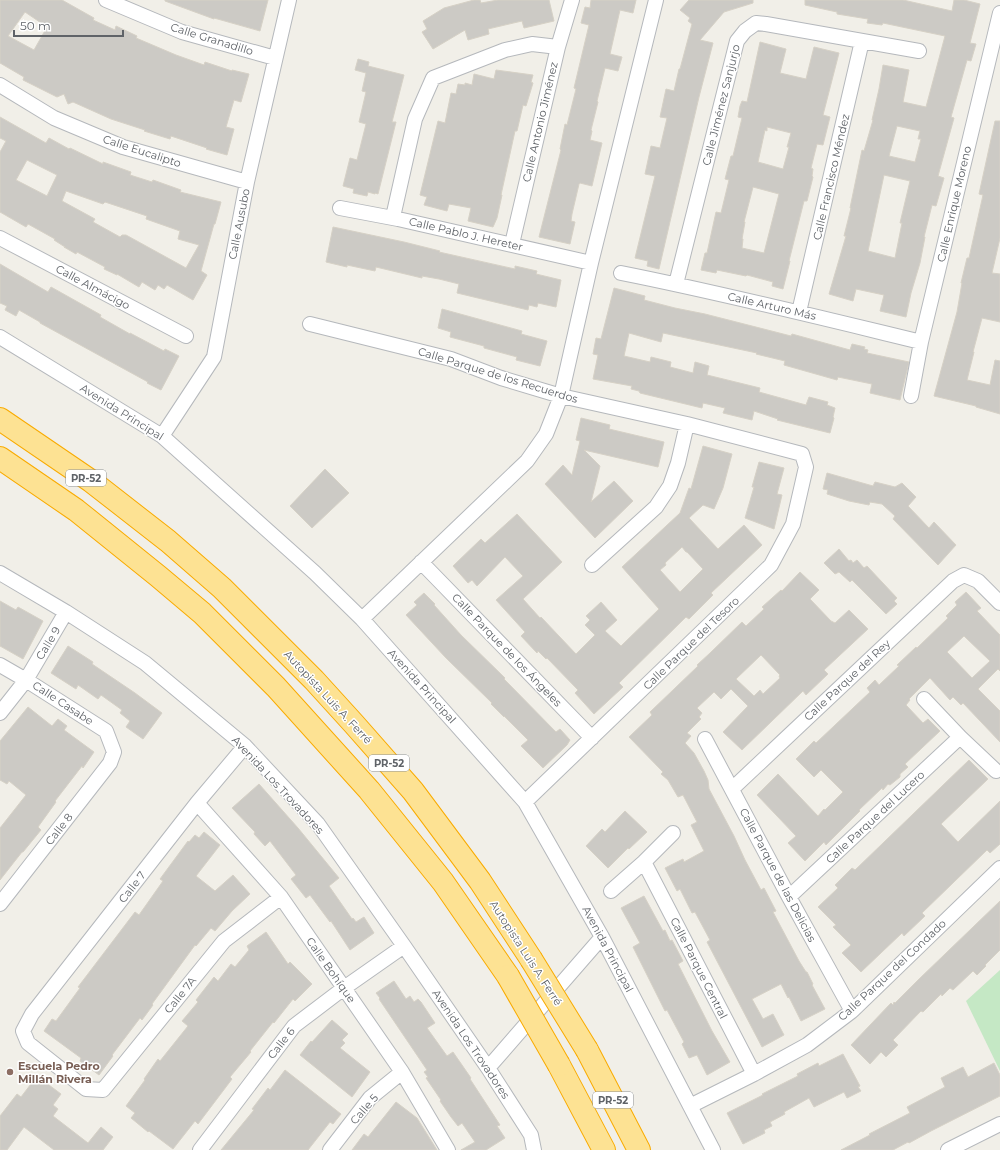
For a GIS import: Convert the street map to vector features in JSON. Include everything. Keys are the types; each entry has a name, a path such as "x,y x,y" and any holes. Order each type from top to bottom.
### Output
{"highway":[{"name":"Autopista Luis A. Ferré","path":"0,419 91,481 168,541 222,588 314,680 413,791 480,881 531,958 587,1050 640,1150"},
{"name":"PR-52","path":"0,458 76,510 202,613 276,687 369,790 442,882 508,976 559,1065 604,1150"}],"street":[{"name":"Calle Granadillo","path":"106,0 182,32 275,58"},
{"name":"Calle Ausubo","path":"162,436 214,356 247,182 289,0"},
{"name":"Calle Antonio Jiménez","path":"512,244 558,48 572,0"},
{"path":"362,619 527,461 546,434 561,396 591,263 656,0"},
{"name":"Calle Enrique Moreno","path":"911,396 922,342 1000,13"},
{"name":"Calle Jiménez Sanjurjo","path":"676,284 737,41 745,31 756,23 766,24 919,51"},
{"name":"Calle Francisco Méndez","path":"799,312 862,41"},
{"path":"393,217 414,119 433,78 505,50 532,44 558,48"},
{"name":"Calle Eucalipto","path":"0,85 54,118 123,147 247,182"},
{"name":"Calle Pablo J. Hereter","path":"340,208 393,217 591,263"},
{"name":"Calle Almácigo","path":"0,238 186,336"},
{"name":"Calle Arturo Más","path":"621,273 799,312 922,342"},
{"name":"Calle Parque de los Recuerdos","path":"310,324 451,359 501,378 561,396 687,424 802,454"},
{"name":"Avenida Principal","path":"0,337 162,436 315,573 362,619 525,802 602,937 713,1150"},
{"path":"592,565 656,507 670,486 678,463 687,424"},
{"name":"Calle Parque del Tesoro","path":"525,802 771,565 793,524 806,467 802,454"},
{"name":"Calle Parque de los Ángeles","path":"421,562 592,738"},
{"name":"Avenida Los Trovadores","path":"0,573 66,612 145,662 246,746 318,824 488,1068 531,1135 534,1150"},
{"name":"Calle Parque del Rey","path":"732,789 953,581 964,575 978,581 1000,602"},
{"name":"Calle 9","path":"0,713 26,680 66,612"},
{"name":"Calle Casabe","path":"0,665 106,731 114,752"},
{"path":"924,699 960,737 996,771"},
{"name":"Calle Parque del Lucero","path":"789,897 960,737"},
{"name":"Calle Parque de las Delicias","path":"705,740 852,1011"},
{"name":"Calle 7","path":"86,1089 28,1044 23,1031 32,1014 197,803 246,746"},
{"name":"Calle 8","path":"0,904 110,763 114,752"},
{"name":"Calle Bohíque","path":"197,803 281,897 402,1072 448,1150"},
{"path":"611,890 644,862 673,833"},
{"name":"Calle Parque Central","path":"644,862 754,1074"},
{"name":"Calle Parque del Condado","path":"690,1106 754,1074 807,1045 852,1011 1000,868"},
{"name":"Calle 7A","path":"86,1089 103,1090 224,941 281,897"},
{"path":"488,1068 602,937"},
{"name":"Calle 6","path":"200,1150 294,1026 344,988 404,946"},
{"name":"Calle 5","path":"330,1150 370,1098 402,1072"},
{"path":"948,1150 1000,1124"}],"green space":[{"path":"1000,970 1000,1071 966,1001"}],"building":[{"path":"0,0 62,0 94,18 93,20 115,30 116,26 137,36 136,38 176,55 204,65 205,62 232,71 249,74 241,102 234,100 226,127 234,129 227,155 171,136 170,139 144,131 145,130 111,119 73,102 68,104 64,94 57,97 23,80 24,77 0,63","holes":["25,12 47,27 34,50 8,36"]},
{"path":"165,0 268,0 260,31 214,19"},
{"path":"474,0 480,0 481,3 498,0 549,0 554,21 524,28 522,21 488,29 489,34 468,40 465,30 433,49 422,32 427,29 423,21 444,8"},
{"path":"591,0 636,0 633,13 620,10 610,54 622,57 618,71 605,68 590,140 602,143 592,186 579,184 572,214 571,221 575,222 570,244 539,237 561,150 565,124 567,125 576,89 574,88 589,25 581,23 585,7 590,8"},
{"path":"689,0 753,0 753,3 724,12 700,40 713,43 659,269 647,266 648,261 635,258 655,176 645,174 651,146 660,148 667,118 660,117 666,89 674,91 692,24 688,21 690,18 680,10"},
{"path":"805,0 903,0 952,11 954,0 964,0 980,4 970,43 976,44 971,61 967,60 951,117 954,118 938,176 944,178 936,206 932,205 924,237 920,263 906,317 880,311 884,295 856,289 853,301 829,294 846,236 844,236 862,150 864,151 873,120 883,65 909,70 903,102 926,107 945,36 883,23 882,25 867,23 868,19 837,14 837,12 805,5","holes":["897,126 920,131 918,139 921,139 915,162 889,156","884,175 910,181 900,223 902,223 895,258 868,251"]},
{"path":"760,42 786,49 780,73 806,79 814,47 839,53 823,115 830,117 823,145 817,144 811,168 813,169 813,177 807,201 804,201 783,289 772,286 773,282 747,275 717,270 716,273 701,270 705,253 707,253 716,212 721,213 729,180 725,179 731,156 733,156 742,118 738,117 740,106 742,101 747,102","holes":["767,127 791,133 783,169 758,162","753,187 779,194 764,253 742,248 744,222"]},
{"path":"358,59 369,62 368,66 404,75 392,122 396,122 378,194 368,192 367,196 353,193 354,189 343,186 350,158 357,160 366,124 359,122 366,92 362,91 366,73 355,70"},
{"path":"496,70 533,75 531,82 533,83 526,106 523,105 517,131 515,131 497,218 493,227 468,221 471,208 449,204 447,211 424,205 427,197 420,195 438,121 445,123 451,93 456,94 458,84 465,85 465,83 472,85 474,74 494,79"},
{"path":"0,117 46,143 49,138 69,149 70,148 103,164 103,162 131,172 130,175 152,182 153,180 181,190 180,192 221,202 201,271 207,275 193,300 167,285 164,289 158,285 155,290 142,282 139,287 117,274 104,269 105,267 77,252 76,254 54,240 55,239 28,224 26,227 0,212 0,152 6,141 0,138","holes":["27,160 57,175 47,196 16,180","66,191 103,204 105,202 147,216 146,219 180,231 178,239 199,245 186,268 126,235 122,235 120,237 93,222 95,219 62,201"]},
{"path":"995,121 1000,121 1000,238 992,273 1000,274 1000,322 982,318 967,380 990,385 995,360 1000,361 1000,414 976,406 934,396 957,312 961,283 967,258 969,258 983,195 979,194"},
{"path":"333,227 404,242 440,251 439,252 515,269 515,266 537,271 536,274 561,280 556,307 538,303 537,307 529,305 528,310 457,293 459,284 439,279 422,276 422,278 376,267 375,271 326,262"},
{"path":"0,264 48,292 51,287 101,315 100,317 130,334 164,351 165,349 179,356 161,390 19,310 16,316 5,310 7,306 0,303"},
{"path":"614,288 645,296 644,300 675,308 705,314 791,336 792,334 850,350 852,344 865,347 864,349 868,350 867,353 909,362 900,400 870,393 872,384 838,377 837,380 784,365 785,361 756,354 757,353 663,333 661,342 629,333 624,356 650,362 651,357 671,362 670,367 693,373 695,362 709,366 707,375 760,388 759,392 806,405 809,397 828,402 827,405 835,408 830,433 777,420 778,419 754,411 752,420 723,413 725,408 703,403 702,408 640,393 639,391 631,389 632,386 593,379 598,355 593,354 596,338 601,339"},
{"path":"442,309 522,331 521,334 547,341 540,366 516,360 517,357 484,348 484,346 450,337 451,332 438,328"},
{"path":"581,418 610,425 609,429 664,442 658,467 584,450 600,466 591,502 614,481 633,501 595,538 545,484 563,465 572,475 580,441 576,440"},
{"path":"703,446 732,454 723,488 714,509 703,505 689,518 718,549 744,525 762,545 711,593 713,595 689,619 686,617 619,683 623,687 594,714 575,693 578,690 547,658 546,659 538,651 537,653 521,636 525,632 496,600 523,576 505,557 477,586 472,580 468,583 453,566 481,539 485,543 517,514 562,562 523,599 576,654 595,635 585,625 590,620 586,616 601,602 617,620 605,631 621,646 659,609 622,567 680,513 689,488 691,489","holes":["682,547 703,569 680,592 660,570 666,565 665,563"]},
{"path":"759,462 784,468 777,494 782,495 774,529 745,518 754,487 752,487"},
{"path":"325,469 349,493 312,528 290,506"},
{"path":"827,473 873,486 875,482 895,487 902,483 916,497 908,506 929,528 934,522 956,545 938,565 893,519 895,516 882,504 870,502 869,505 827,494 828,490 823,489"},
{"path":"839,549 849,561 851,560 853,563 857,560 864,568 867,566 897,598 894,601 897,604 886,614 852,580 850,582 839,572 835,574 824,563"},
{"path":"800,572 819,590 810,599 831,621 835,623 849,610 868,629 824,670 828,674 806,695 803,691 742,750 723,732 748,706 731,689 721,699 714,692 697,708 702,713 699,717 701,719 687,733 691,736 685,743 694,753 704,771 708,780 709,789 745,860 761,890 764,888 776,911 773,912 799,961 807,972 825,1009 801,1021 781,984 752,999 763,1019 773,1014 784,1035 762,1047 707,942 710,940 695,912 692,913 680,889 677,891 665,868 683,859 684,862 704,851 691,825 697,822 683,795 678,797 668,780 661,774 663,772 629,737 652,715 650,712 742,622 746,626 764,609 762,607 781,590 782,591","holes":["761,655 780,675 780,678 763,694 760,690 754,696 736,679"]},
{"path":"966,592 981,608 977,611 1000,635 1000,671 998,669 978,689 1000,711 1000,742 963,703 961,705 953,697 950,700 930,678 909,699 910,700 906,705 923,723 928,719 940,731 905,764 908,767 900,774 900,777 890,785 888,784 883,790 882,788 826,845 824,842 805,861 788,843 796,836 757,795 778,774 818,816 824,809 825,810 843,792 821,770 814,777 796,759 814,741 816,743 870,692 867,688 875,680 879,685 899,666 897,665 948,618 946,616 957,605 955,602","holes":["964,636 990,661 972,678 947,652"]},
{"path":"424,593 461,635 505,678 504,679 556,732 560,729 570,740 567,745 543,768 521,746 528,740 446,658 406,615 417,605 414,602"},
{"path":"0,601 16,610 18,607 43,621 23,659 0,646"},
{"path":"68,646 93,662 92,664 162,713 143,739 126,727 130,721 120,713 122,710 101,695 98,699 78,685 76,689 51,673"},
{"path":"28,707 52,726 58,719 67,726 64,730 94,752 83,768 82,766 55,801 56,802 38,827 41,830 0,880 0,828 26,795 9,781 7,784 0,780 0,741"},
{"path":"969,760 988,779 941,824 958,842 1000,801 1000,844 990,853 987,850 922,913 925,916 904,936 902,933 861,972 842,953 851,945 833,927 836,925 818,907 838,888 835,885 852,868 855,870"},
{"path":"259,784 339,878 329,886 352,919 353,918 356,922 364,917 374,933 350,950 331,921 330,922 310,895 306,898 291,879 296,875 270,841 265,846 254,834 255,832 232,808"},
{"path":"625,811 647,832 608,868 586,846 602,829 605,832"},
{"path":"204,832 220,845 196,876 215,891 233,875 250,894 232,911 215,931 211,928 196,946 195,945 142,1020 140,1018 99,1075 80,1061 81,1058 44,1031 52,1019 56,1021 80,988 78,987 135,912 139,915 163,881 160,879 188,841 189,842 195,835 199,838"},
{"path":"644,896 663,931 665,930 670,941 672,940 683,961 678,964 712,1031 730,1062 707,1075 697,1055 689,1058 682,1044 684,1042 667,1010 665,1011 633,947 640,943 621,908"},
{"path":"1000,901 1000,950 977,975 973,971 953,990 950,988 942,996 941,994 923,1012 921,1011 893,1040 898,1045 886,1057 881,1052 870,1064 851,1045 891,1003 893,1005 894,1002 895,1003"},
{"path":"266,932 288,964 290,962 312,984 295,1001 293,999 274,1023 273,1022 230,1077 232,1079 198,1124 195,1121 173,1149 131,1118 135,1113 126,1106 158,1059 160,1061 188,1026 182,1021 198,1002 196,1000 214,977 218,981 231,964 235,967 249,950 247,946"},
{"path":"394,981 406,999 410,996 414,1002 418,999 421,1002 435,1023 427,1028 447,1056 453,1052 500,1125 497,1126 505,1138 486,1150 461,1150 475,1142 462,1123 458,1126 440,1101 441,1100 426,1078 428,1077 424,1072 427,1070 376,993"},
{"path":"332,1020 348,1034 342,1040 345,1043 340,1048 370,1072 352,1097 300,1055 311,1041 312,1042"},
{"path":"843,1054 860,1086 858,1087 861,1091 847,1098 844,1092 814,1107 809,1098 770,1122 772,1126 764,1130 765,1133 743,1144 727,1113 798,1076 797,1074 818,1063 819,1066"},
{"path":"994,1063 1000,1075 1000,1096 893,1150 841,1150 910,1113 907,1107 945,1087 941,1078 963,1067 968,1077"},
{"path":"285,1070 341,1114 333,1124 330,1122 308,1150 221,1150 254,1110 252,1109 268,1088 270,1090"},
{"path":"37,1076 61,1094 53,1105 58,1109 53,1116 88,1143 101,1127 113,1137 103,1150 54,1150 24,1127 7,1150 0,1150 0,1116 17,1094 21,1097"},
{"path":"396,1102 417,1118 437,1150 352,1150 364,1134 368,1137"}],"place":[{"name":"Escuela Pedro Millán Rivera","path":"10,1072"}]}
